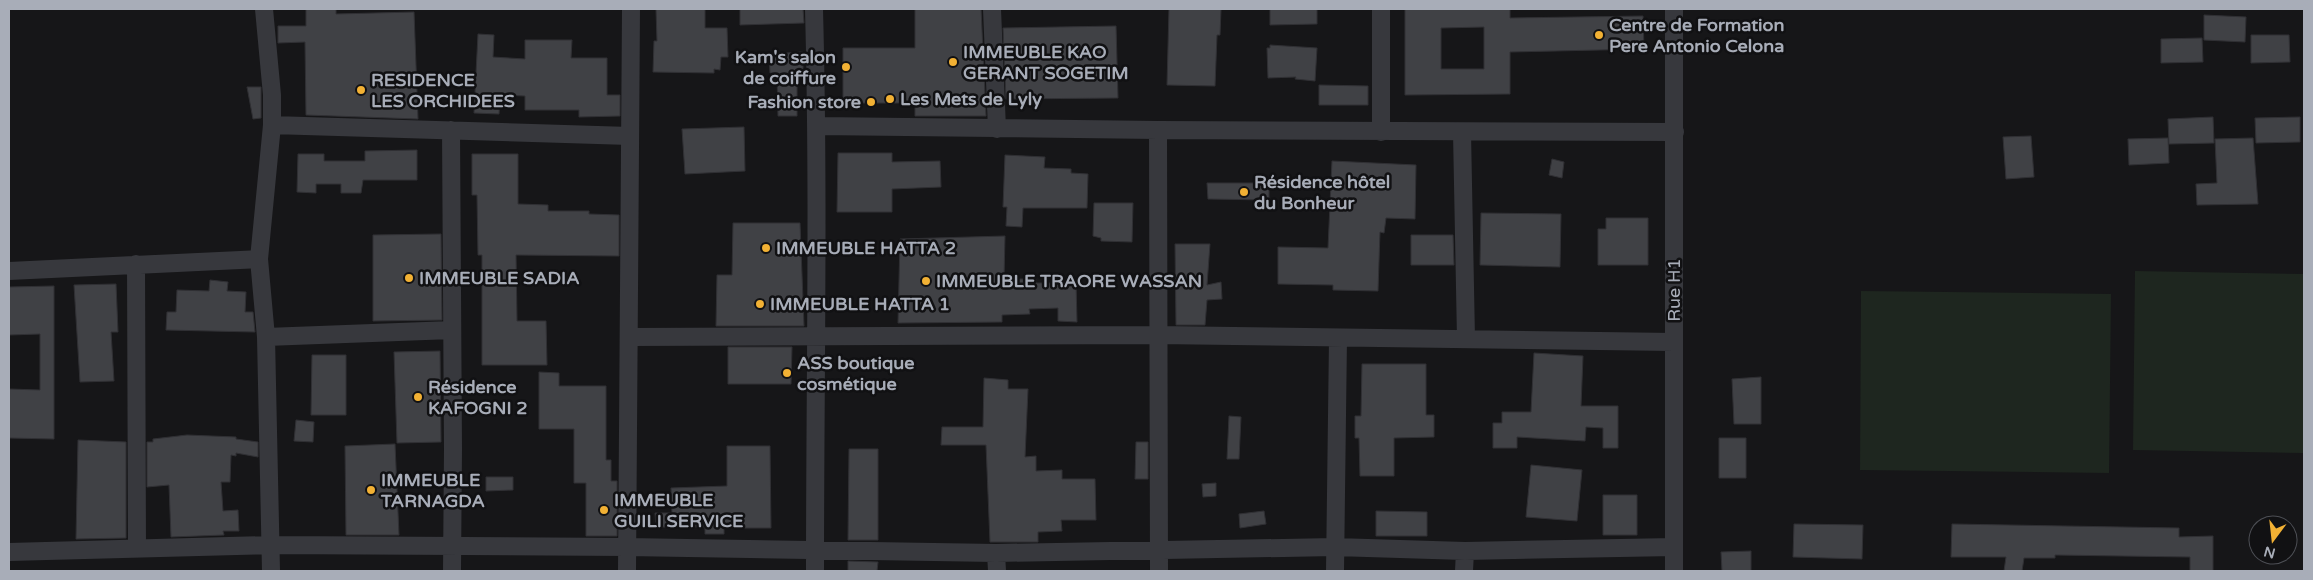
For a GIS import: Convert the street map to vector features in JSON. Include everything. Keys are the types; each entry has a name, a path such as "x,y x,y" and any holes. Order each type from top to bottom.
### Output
{"street":[{"path":"264,9 272,95 272,125 259,259 266,337 271,571"},
{"path":"627,571 631,9"},
{"path":"814,9 817,126 814,571"},
{"path":"992,9 997,129"},
{"path":"1380,9 1382,132"},
{"name":"Rue H1","path":"1674,9 1674,571"},
{"path":"272,125 630,136"},
{"path":"817,126 1382,132 1675,132"},
{"path":"451,130 452,571"},
{"path":"1158,130 1160,571"},
{"path":"1462,132 1466,339"},
{"path":"9,271 259,259"},
{"path":"136,264 137,547"},
{"path":"266,337 452,330"},
{"path":"629,337 1158,335 1674,342"},
{"path":"1335,571 1338,338"},
{"path":"9,552 137,547 270,545 627,546 996,553 1335,547 1465,552 1674,547"},
{"path":"1464,571 1465,552"},
{"path":"996,553 996,571"}],"shaded area":[{"path":"2135,271 2304,274 2304,453 2133,450"},
{"path":"1861,291 2111,294 2109,473 1860,470"}],"building":[{"path":"306,9 336,9 336,14 414,12 418,119 306,115 305,42 278,43 278,26 306,26"},
{"path":"656,9 705,9 705,28 727,28 728,57 721,57 720,70 714,69 714,73 653,72 654,41 657,41"},
{"path":"740,9 803,9 804,23 740,25"},
{"name":"IMMEUBLE KAO GERANT SOGETIM","path":"915,9 981,9 986,116 915,116 915,103 843,103 843,48 915,48"},
{"path":"1169,9 1221,9 1220,35 1217,35 1215,86 1167,85"},
{"path":"1270,9 1317,9 1317,24 1270,25"},
{"path":"1405,9 1510,9 1510,18 1643,16 1644,49 1510,52 1510,94 1405,95","holes":["1484,27 1484,69 1441,69 1441,28"]},
{"path":"2204,15 2246,17 2245,42 2204,40"},
{"path":"1116,26 1118,98 1006,99 1003,28"},
{"path":"478,34 494,35 493,57 525,59 525,40 572,40 571,58 607,58 607,95 620,95 620,116 579,117 579,110 525,110 525,96 500,95 499,114 474,113"},
{"path":"2251,35 2289,35 2290,62 2251,63"},
{"path":"2202,38 2203,62 2161,63 2161,39"},
{"path":"1270,45 1317,48 1315,81 1295,79 1296,77 1268,78 1267,48 1270,48"},
{"path":"803,52 803,73 797,73 797,116 778,116 777,73 770,73 769,54"},
{"path":"1319,85 1368,86 1368,105 1319,105"},
{"path":"247,87 261,87 261,118 253,119"},
{"path":"2213,117 2214,143 2169,144 2168,119"},
{"path":"2300,117 2300,142 2256,143 2255,118"},
{"path":"744,127 745,171 685,174 682,129"},
{"path":"2031,136 2034,177 2006,179 2003,137"},
{"path":"2168,138 2169,163 2129,165 2128,139"},
{"path":"2253,138 2258,204 2197,205 2196,184 2217,183 2215,139"},
{"path":"417,150 417,180 363,180 361,193 341,193 341,184 316,184 316,193 297,192 298,154 324,154 324,161 365,161 365,151"},
{"path":"838,153 892,153 892,162 940,161 941,187 892,189 892,212 837,212"},
{"path":"472,154 518,154 518,204 548,205 548,211 589,211 589,214 619,215 619,256 516,255 517,321 546,321 547,365 482,365 482,255 478,255 477,195 472,195"},
{"path":"1005,155 1045,157 1044,168 1071,169 1071,173 1088,174 1087,208 1023,208 1022,227 1006,226 1007,207 1003,207"},
{"path":"1552,159 1564,162 1562,178 1549,175"},
{"path":"1332,161 1416,165 1415,219 1386,218 1384,233 1380,232 1378,291 1333,290 1333,285 1278,284 1278,247 1328,248"},
{"path":"1207,183 1269,183 1269,200 1208,199"},
{"path":"1094,203 1133,203 1132,242 1101,241 1101,238 1093,236"},
{"path":"1481,213 1561,214 1560,267 1480,265"},
{"path":"1606,218 1648,218 1648,265 1598,265 1598,229 1606,229"},
{"path":"733,223 800,223 804,326 716,326 717,275 732,275"},
{"name":"IMMEUBLE SADIA","path":"441,234 442,320 373,321 373,235"},
{"path":"1411,235 1453,235 1454,265 1411,265"},
{"path":"1005,236 1004,279 1036,279 1036,283 1076,283 1077,322 1058,321 1058,308 1029,309 1030,314 1002,315 1002,322 898,323 900,239"},
{"path":"1175,244 1210,244 1207,285 1221,282 1222,299 1207,300 1205,325 1176,325"},
{"path":"210,280 228,282 227,291 246,292 245,312 253,312 255,332 166,330 167,312 176,312 177,290 209,291"},
{"path":"116,284 118,332 111,332 114,381 80,382 74,285"},
{"path":"54,286 54,439 9,438 9,389 40,390 40,334 9,335 9,287"},
{"path":"728,347 792,347 791,384 728,384"},
{"name":"Résidence KAFOGNI 2","path":"440,351 441,442 397,443 394,352"},
{"path":"1534,353 1583,356 1581,406 1618,406 1618,448 1603,448 1603,428 1586,427 1585,441 1517,437 1517,448 1493,448 1493,423 1502,423 1502,412 1531,412"},
{"path":"312,355 346,355 346,415 311,415"},
{"path":"1362,364 1426,364 1426,415 1434,415 1434,437 1394,438 1394,476 1360,476 1359,438 1355,438 1355,416 1361,416"},
{"path":"539,372 559,373 559,386 606,386 606,460 611,460 611,481 617,481 617,536 586,536 586,483 574,483 574,429 539,429"},
{"path":"1761,377 1761,424 1734,424 1732,379"},
{"path":"984,378 1008,380 1008,389 1028,389 1025,457 1036,456 1036,471 1062,470 1062,479 1095,479 1096,520 1061,520 1062,531 1038,532 1038,542 990,542 986,445 941,445 942,427 983,427"},
{"path":"1229,416 1241,417 1239,459 1227,459"},
{"path":"296,420 314,422 313,442 294,441"},
{"path":"187,435 236,437 236,439 258,442 258,457 236,453 236,456 231,455 230,482 221,482 223,511 238,510 239,531 223,531 224,535 171,537 169,485 147,487 147,442 153,442 153,439"},
{"path":"1719,438 1746,438 1746,478 1719,478"},
{"path":"78,440 126,442 126,538 76,539"},
{"path":"1136,442 1148,442 1148,479 1135,479"},
{"name":"IMMEUBLE TARNAGDA","path":"395,444 399,535 346,535 345,446"},
{"path":"727,446 770,446 771,528 724,528 724,534 705,534 705,527 656,527 655,513 672,513 671,488 727,486"},
{"path":"849,449 878,449 878,540 848,540"},
{"path":"1531,465 1582,470 1577,521 1526,517"},
{"path":"486,477 513,477 513,490 486,491"},
{"path":"1216,483 1216,496 1203,497 1202,484"},
{"path":"1603,495 1637,495 1637,535 1603,535"},
{"path":"1264,511 1266,524 1240,528 1239,514"},
{"path":"1376,511 1427,512 1427,536 1376,536"},
{"path":"1794,524 1863,525 1862,559 1793,557"},
{"path":"1952,524 2179,528 2179,537 2213,536 2213,571 2190,571 2190,557 2055,555 2055,558 2024,558 2022,571 2004,571 2006,557 1951,557"},
{"path":"1751,551 1751,571 1722,571 1721,552"},
{"path":"848,561 878,562 877,571 848,571"}],"place":[{"name":"Centre de Formation Pere Antonio Celona","path":"1599,35"},
{"name":"IMMEUBLE KAO GERANT SOGETIM","path":"953,62"},
{"name":"Kam's salon de coiffure","path":"846,67"},
{"name":"RESIDENCE LES ORCHIDEES","path":"361,90"},
{"name":"Les Mets de Lyly","path":"890,99"},
{"name":"Fashion store","path":"871,102"},
{"name":"Résidence hôtel du Bonheur","path":"1244,192"},
{"name":"IMMEUBLE HATTA 2","path":"766,248"},
{"name":"IMMEUBLE SADIA","path":"409,278"},
{"name":"IMMEUBLE TRAORE WASSAN","path":"926,281"},
{"name":"IMMEUBLE HATTA 1","path":"760,304"},
{"name":"ASS boutique cosmétique","path":"787,373"},
{"name":"Résidence KAFOGNI 2","path":"418,397"},
{"name":"IMMEUBLE TARNAGDA","path":"371,490"},
{"name":"IMMEUBLE GUILI SERVICE","path":"604,510"}]}
